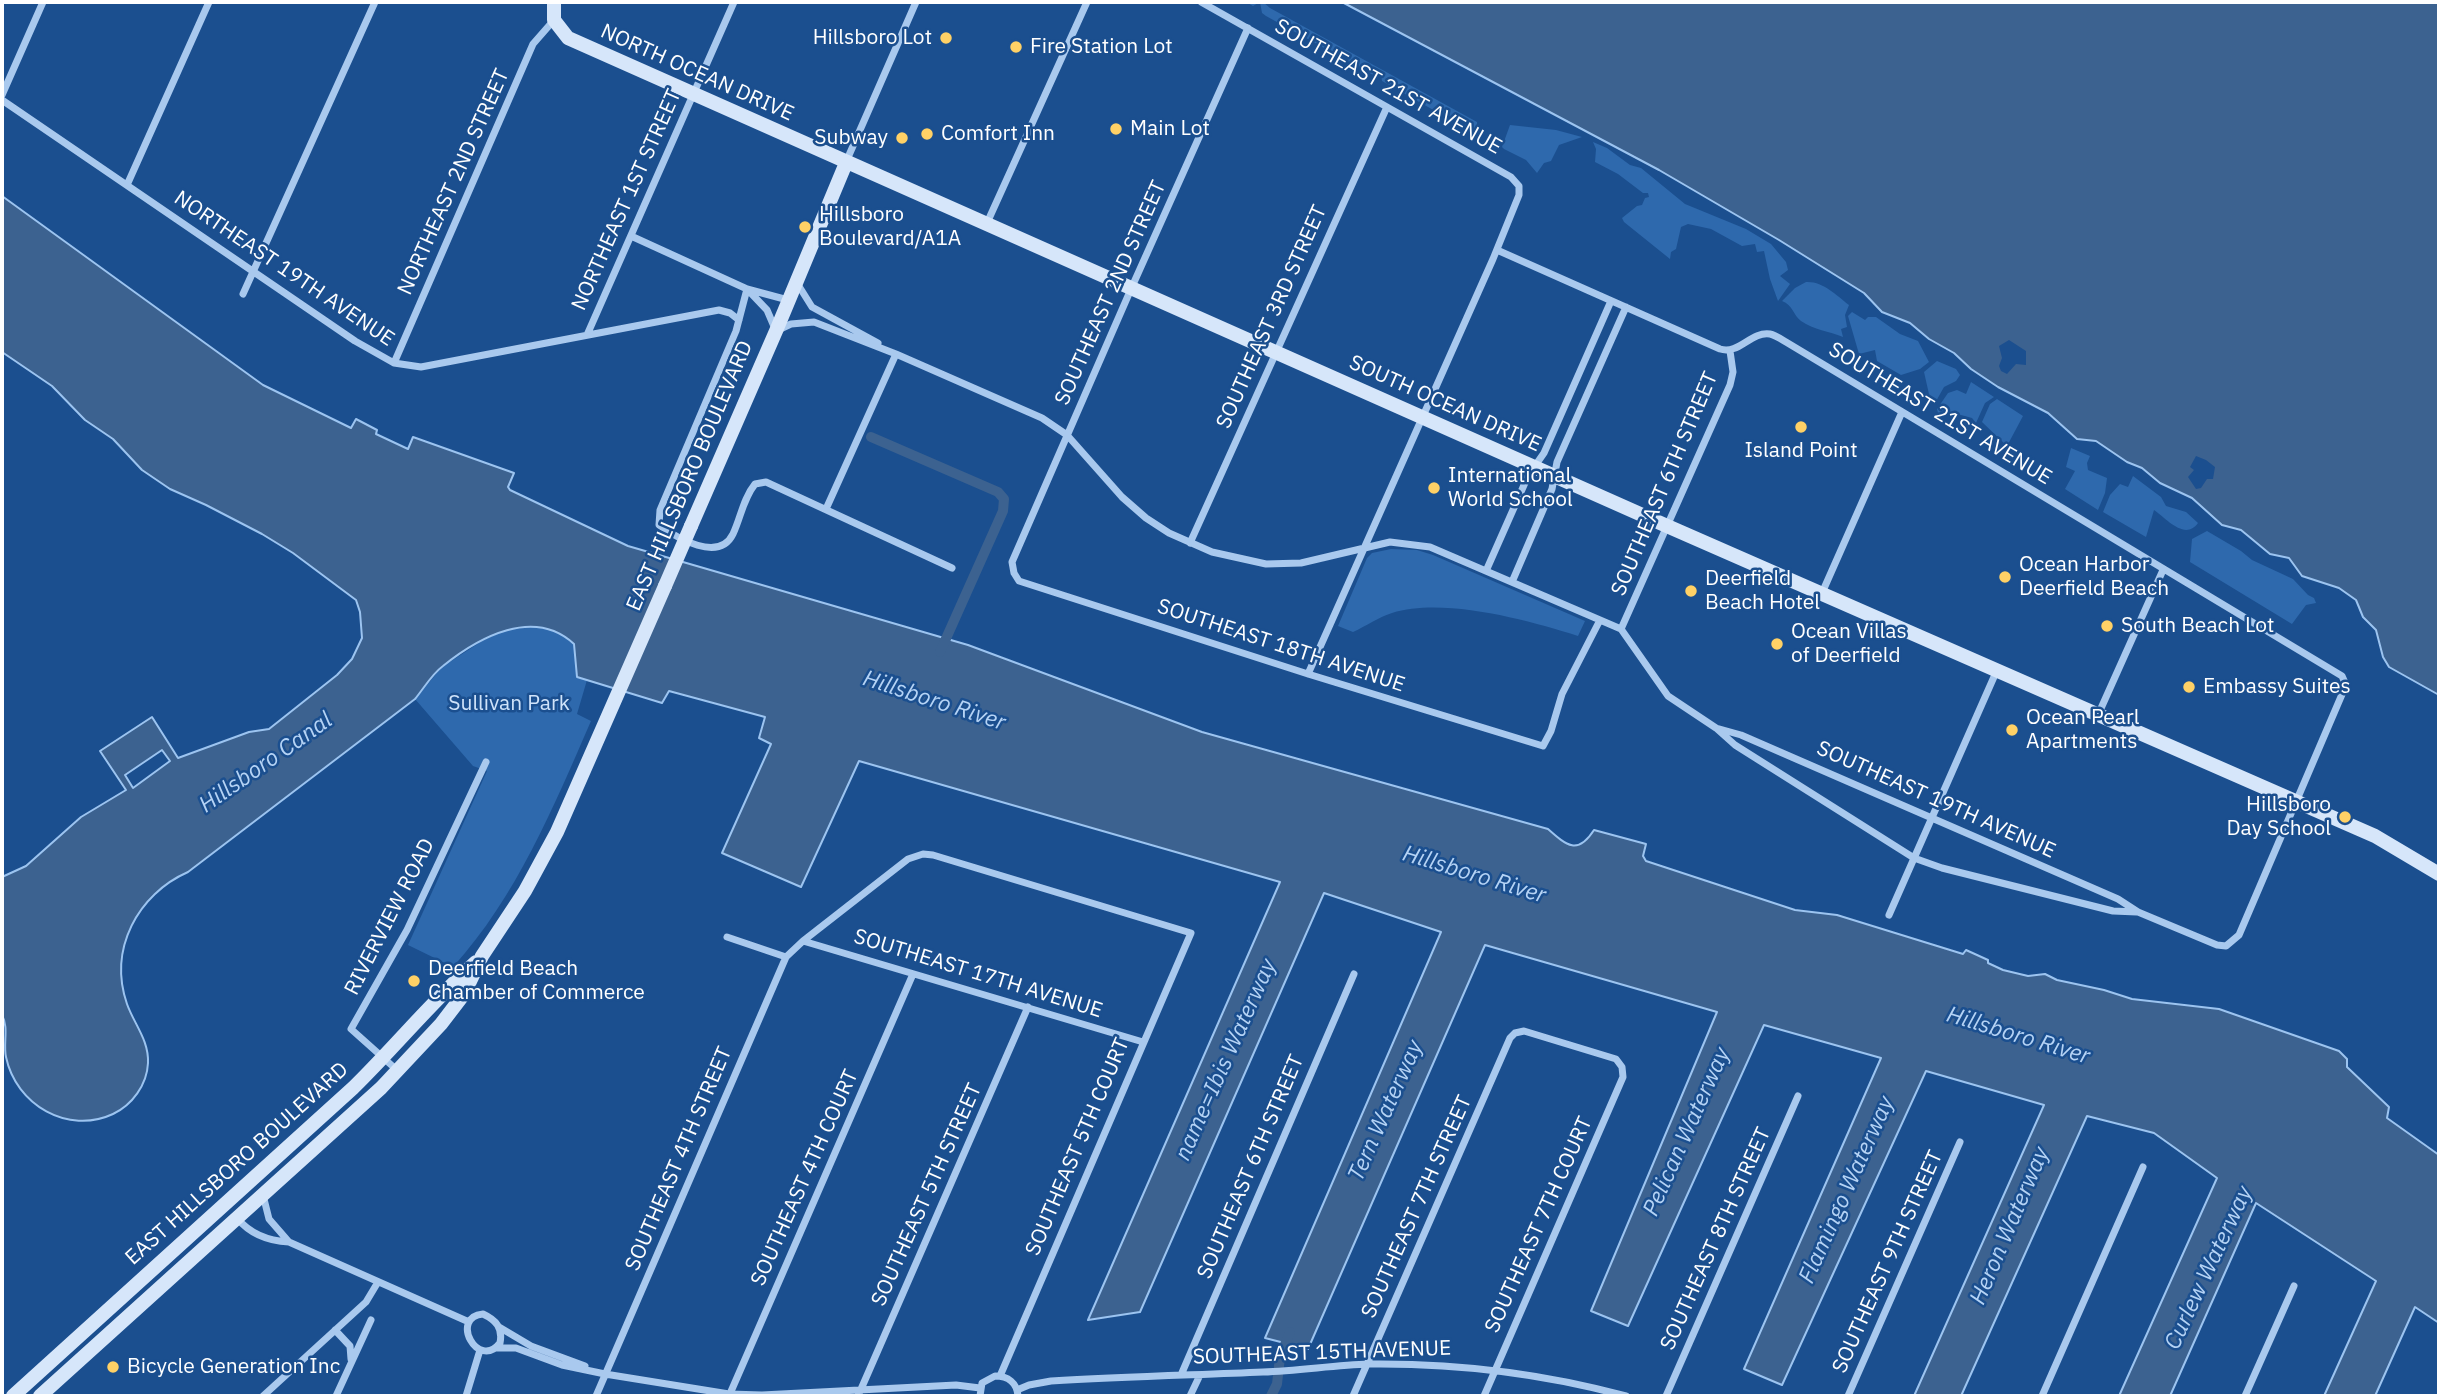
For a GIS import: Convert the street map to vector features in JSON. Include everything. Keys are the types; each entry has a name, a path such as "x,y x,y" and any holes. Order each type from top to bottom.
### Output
{"main road":[{"path":"554,2 554,20"},
{"name":"NORTH OCEAN DRIVE","path":"554,20 568,38 846,163"},
{"name":"SOUTH OCEAN DRIVE","path":"846,163 2375,835 2439,874"},
{"name":"EAST HILLSBORO BOULEVARD","path":"40,1396 398,1071 464,994 482,956 525,891 543,858 605,727 846,163"},
{"name":"EAST HILLSBORO BOULEVARD","path":"13,1396 384,1058 447,988 482,956"},
{"path":"237,1218 243,1196 287,1148"},
{"path":"188,1261 190,1251 218,1223 215,1213"}],"street":[{"path":"2,98 43,2"},
{"path":"127,185 209,2"},
{"path":"243,294 375,2"},
{"name":"NORTHEAST 1ST STREET","path":"587,335 734,2"},
{"name":"EAST HILLSBORO BOULEVARD","path":"846,163 916,2"},
{"path":"987,223 1087,2"},
{"name":"SOUTHEAST 21ST AVENUE","path":"1201,2 1511,177 1519,186 1519,195 1497,250"},
{"name":"NORTHEAST 2ND STREET","path":"394,363 533,44 554,20"},
{"name":"SOUTHEAST 2ND STREET","path":"1014,573 1012,562 1248,28"},
{"name":"NORTHEAST 19TH AVENUE","path":"2,98 355,341 394,363 421,367 719,310 730,313 739,320"},
{"name":"SOUTHEAST 3RD STREET","path":"1190,543 1387,107"},
{"path":"631,236 747,289 789,300"},
{"path":"1308,674 1497,250 1720,349 1730,351"},
{"path":"796,281 812,307 896,354"},
{"path":"747,289 739,320 660,510 659,525 672,534 705,548 717,548 732,537 748,493 755,484 766,482 952,568"},
{"path":"747,289 767,310 776,331 791,324 814,323 896,354 1042,418 1067,435 1122,497 1146,518 1212,552 1266,564 1301,563 1390,542 1430,547 1620,629"},
{"path":"1486,570 1534,467 1544,453 1611,300"},
{"path":"1511,582 1552,489 1557,462 1626,307"},
{"name":"SOUTHEAST 21ST AVENUE","path":"1730,351 1752,338 1770,334 2342,677 2346,681 2346,688 2296,802"},
{"name":"SOUTHEAST 6TH STREET","path":"1620,629 1730,385 1733,372 1730,351"},
{"path":"826,509 896,354"},
{"path":"1822,594 1902,412"},
{"path":"2098,715 2163,570"},
{"name":"SOUTHEAST 18TH AVENUE","path":"1014,573 1019,581 1543,746"},
{"name":"SOUTHEAST 6TH STREET","path":"1543,746 1551,731 1562,694 1600,620"},
{"name":"SOUTHEAST 19TH AVENUE","path":"1620,629 1668,696 1716,728 1735,746 1914,858 1942,868 2113,911 2138,912"},
{"path":"1889,915 1997,670"},
{"name":"SOUTHEAST 19TH AVENUE","path":"1716,728 1741,735 1932,817 2118,899 2138,912 2217,945 2226,946 2239,935 2296,802"},
{"name":"RIVERVIEW ROAD","path":"398,1071 351,1029 407,930 486,762"},
{"name":"SOUTHEAST 4TH STREET","path":"596,1396 786,957 908,859 923,854 933,855 1191,933"},
{"name":"SOUTHEAST 5TH COURT","path":"1000,1376 1191,933"},
{"path":"727,937 786,957"},
{"name":"SOUTHEAST 17TH AVENUE","path":"803,941 1143,1042"},
{"name":"SOUTHEAST 4TH COURT","path":"729,1395 913,974"},
{"name":"SOUTHEAST 6TH STREET","path":"1181,1375 1354,974"},
{"name":"SOUTHEAST 5TH STREET","path":"859,1393 1028,1007"},
{"name":"SOUTHEAST 7TH STREET","path":"1353,1396 1510,1038 1515,1032 1524,1031 1604,1054 1616,1059 1622,1067"},
{"name":"SOUTHEAST 7TH COURT","path":"1483,1396 1623,1077 1622,1067"},
{"name":"SOUTHEAST 8TH STREET","path":"1666,1396 1797,1096"},
{"name":"SOUTHEAST 9TH STREET","path":"1848,1396 1960,1142"},
{"path":"2042,1396 2143,1167"},
{"path":"263,1194 269,1219 289,1242"},
{"path":"237,1218 246,1229 275,1241 289,1242 468,1322"},
{"path":"263,1396 366,1302 378,1282"},
{"path":"2245,1396 2294,1286"},
{"path":"605,1374 531,1346 483,1314 468,1322 471,1341 480,1350 516,1348 562,1365 605,1374 729,1395 859,1393 956,1385 980,1392 986,1379 1000,1376 1008,1379 1017,1393"},
{"path":"336,1396 371,1320"},
{"path":"496,1348 502,1337 499,1326"},
{"path":"335,1330 350,1346 351,1360"},
{"path":"466,1396 480,1350"},
{"name":"SOUTHEAST 15TH AVENUE","path":"1017,1393 1028,1385 1051,1381 1266,1372 1367,1364 1457,1365 1496,1369 1583,1384 1626,1396"},
{"path":"1191,1396 1200,1375"}],"green space":[{"path":"1260,2 1477,122 1477,130 1467,129 1382,81 1381,73 1375,76 1266,16 1262,13"},
{"path":"1510,125 1556,130 1582,137 1559,145 1551,161 1544,163 1537,173 1526,160 1502,147"},
{"path":"1593,142 1607,148 1630,165 1641,168 1685,204 1746,229 1771,244 1786,262 1788,270 1780,276 1790,284 1778,301 1764,251 1757,252 1755,244 1742,246 1711,229 1688,224 1681,227 1676,249 1671,252 1670,259 1624,222 1622,218 1642,205 1645,198 1649,197 1648,193 1643,193 1618,174 1595,162 1596,149"},
{"path":"1806,282 1824,286 1849,305 1845,315 1847,327 1841,329 1843,337 1806,324 1782,301 1795,288"},
{"path":"1852,312 1865,320 1868,317 1876,317 1900,334 1918,341 1929,362 1920,369 1901,375 1877,361 1875,350 1859,354 1848,316"},
{"path":"1937,361 1956,369 1960,375 1956,381 1944,387 1935,403 1931,403 1924,372"},
{"path":"1971,382 1994,397 1985,403 1976,423 1972,418 1950,412 1945,416 1938,413 1937,409 1948,393 1957,390 1966,394"},
{"path":"1997,399 2023,416 2007,446 1982,422 1990,404"},
{"path":"2071,448 2090,456 2088,470 2107,478 2105,493 2098,510 2065,489 2075,471 2066,467"},
{"path":"2133,476 2161,497 2166,506 2186,512 2198,523 2193,528 2182,529 2154,510 2146,537 2103,512 2110,495 2120,484 2128,487"},
{"path":"2207,531 2252,560 2293,579 2316,603 2306,605 2292,624 2190,562 2192,539"},
{"path":"1391,549 1417,550 1433,555 1585,621 1578,636 1485,612 1436,608 1392,613 1353,632 1338,626 1367,558 1372,553"},
{"name":"Sullivan Park","path":"543,626 563,634 574,644 577,677 587,680 577,714 591,721 548,818 515,881 476,940 453,967 408,945 487,771 473,766 415,699 442,667 482,641 510,628"}],"water":[{"path":"1342,2 2439,2 2439,695 2389,667 2383,657 2376,630 2363,617 2356,600 2339,588 2302,576 2289,558 2270,554 2241,530 2222,525 2192,498 2160,483 2142,468 2127,462 2096,441 2077,439 2048,413 1998,387 1910,323 1882,312 1864,293 1779,240 1659,170"},
{"path":"2,196 263,385 351,428 356,419 377,430 376,434 408,449 413,437 514,473 508,487 510,490 628,546 968,645 1202,732 1548,829 1572,845 1583,843 1594,830 1646,844 1643,856 1646,861 1795,910 1837,915 1963,954 1966,950 2003,970 2028,976 2045,974 2057,980 2132,999 2219,1009 2339,1051 2347,1059 2347,1067 2389,1107 2387,1118 2439,1155 2439,1323 2415,1307 2375,1396 2324,1396 2376,1281 2256,1203 2170,1396 2119,1396 2217,1178 2154,1133 2087,1116 1961,1396 1914,1396 2044,1105 1926,1071 1782,1385 1744,1369 1881,1058 1764,1025 1628,1326 1591,1311 1717,1012 1485,945 1308,1349 1265,1338 1441,932 1324,893 1140,1312 1088,1320 1280,882 859,761 801,887 722,853 771,744 759,738 765,717 669,691 662,703 577,677 574,644 558,633 542,628 507,630 457,655 435,673 415,699 188,872 155,894 132,926 121,963 127,1004 148,1055 145,1079 132,1100 113,1114 96,1120 62,1118 32,1102 12,1074 6,1057 2,1015 2,877 26,866 81,817 126,790 100,751 152,717 178,758 249,732 269,729 337,675 352,659 362,638 360,612 356,600 293,553 262,534 170,489 142,470 113,439 85,420 52,386 2,352","holes":["162,750 170,761 133,788 125,775"]}],"pier":[{"path":"2009,340 2026,351 2026,365 2016,364 2007,374 2001,371 1999,366 2002,358 1999,346"},
{"path":"2196,456 2215,467 2213,479 2207,479 2201,488 2196,489 2188,477 2194,470 2190,467"}],"waterway":[{"path":"871,437 998,492 1004,499 1003,511 940,652"},
{"path":"1271,1396 1277,1384 1280,1357 1290,1332"}],"place":[{"name":"Hillsboro Lot","path":"946,38"},
{"name":"Fire Station Lot","path":"1016,47"},
{"name":"Main Lot","path":"1116,129"},
{"name":"Comfort Inn","path":"927,134"},
{"name":"Subway","path":"902,138"},
{"name":"Hillsboro Boulevard/A1A","path":"805,227"},
{"name":"Island Point","path":"1801,427"},
{"name":"International World School","path":"1434,488"},
{"name":"Ocean Harbor Deerfield Beach","path":"2005,577"},
{"name":"Deerfield Beach Hotel","path":"1691,591"},
{"name":"South Beach Lot","path":"2107,626"},
{"name":"Ocean Villas of Deerfield","path":"1777,644"},
{"name":"Embassy Suites","path":"2189,687"},
{"name":"Ocean Pearl Apartments","path":"2012,730"},
{"name":"Hillsboro Day School","path":"2345,817"},
{"name":"Deerfield Beach Chamber of Commerce","path":"414,981"},
{"name":"Bicycle Generation Inc","path":"113,1367"}],"water label":[{"name":"Hillsboro River","path":"934,701"},
{"name":"Hillsboro Canal","path":"266,763"},
{"name":"Hillsboro River","path":"1474,875"},
{"name":"Hillsboro River","path":"2018,1036"},
{"name":"name=Ibis Waterway","path":"1226,1060"},
{"name":"Tern Waterway","path":"1386,1111"},
{"name":"Pelican Waterway","path":"1687,1132"},
{"name":"Flamingo Waterway","path":"1847,1190"},
{"name":"Heron Waterway","path":"2010,1226"},
{"name":"Curlew Waterway","path":"2209,1268"}]}
